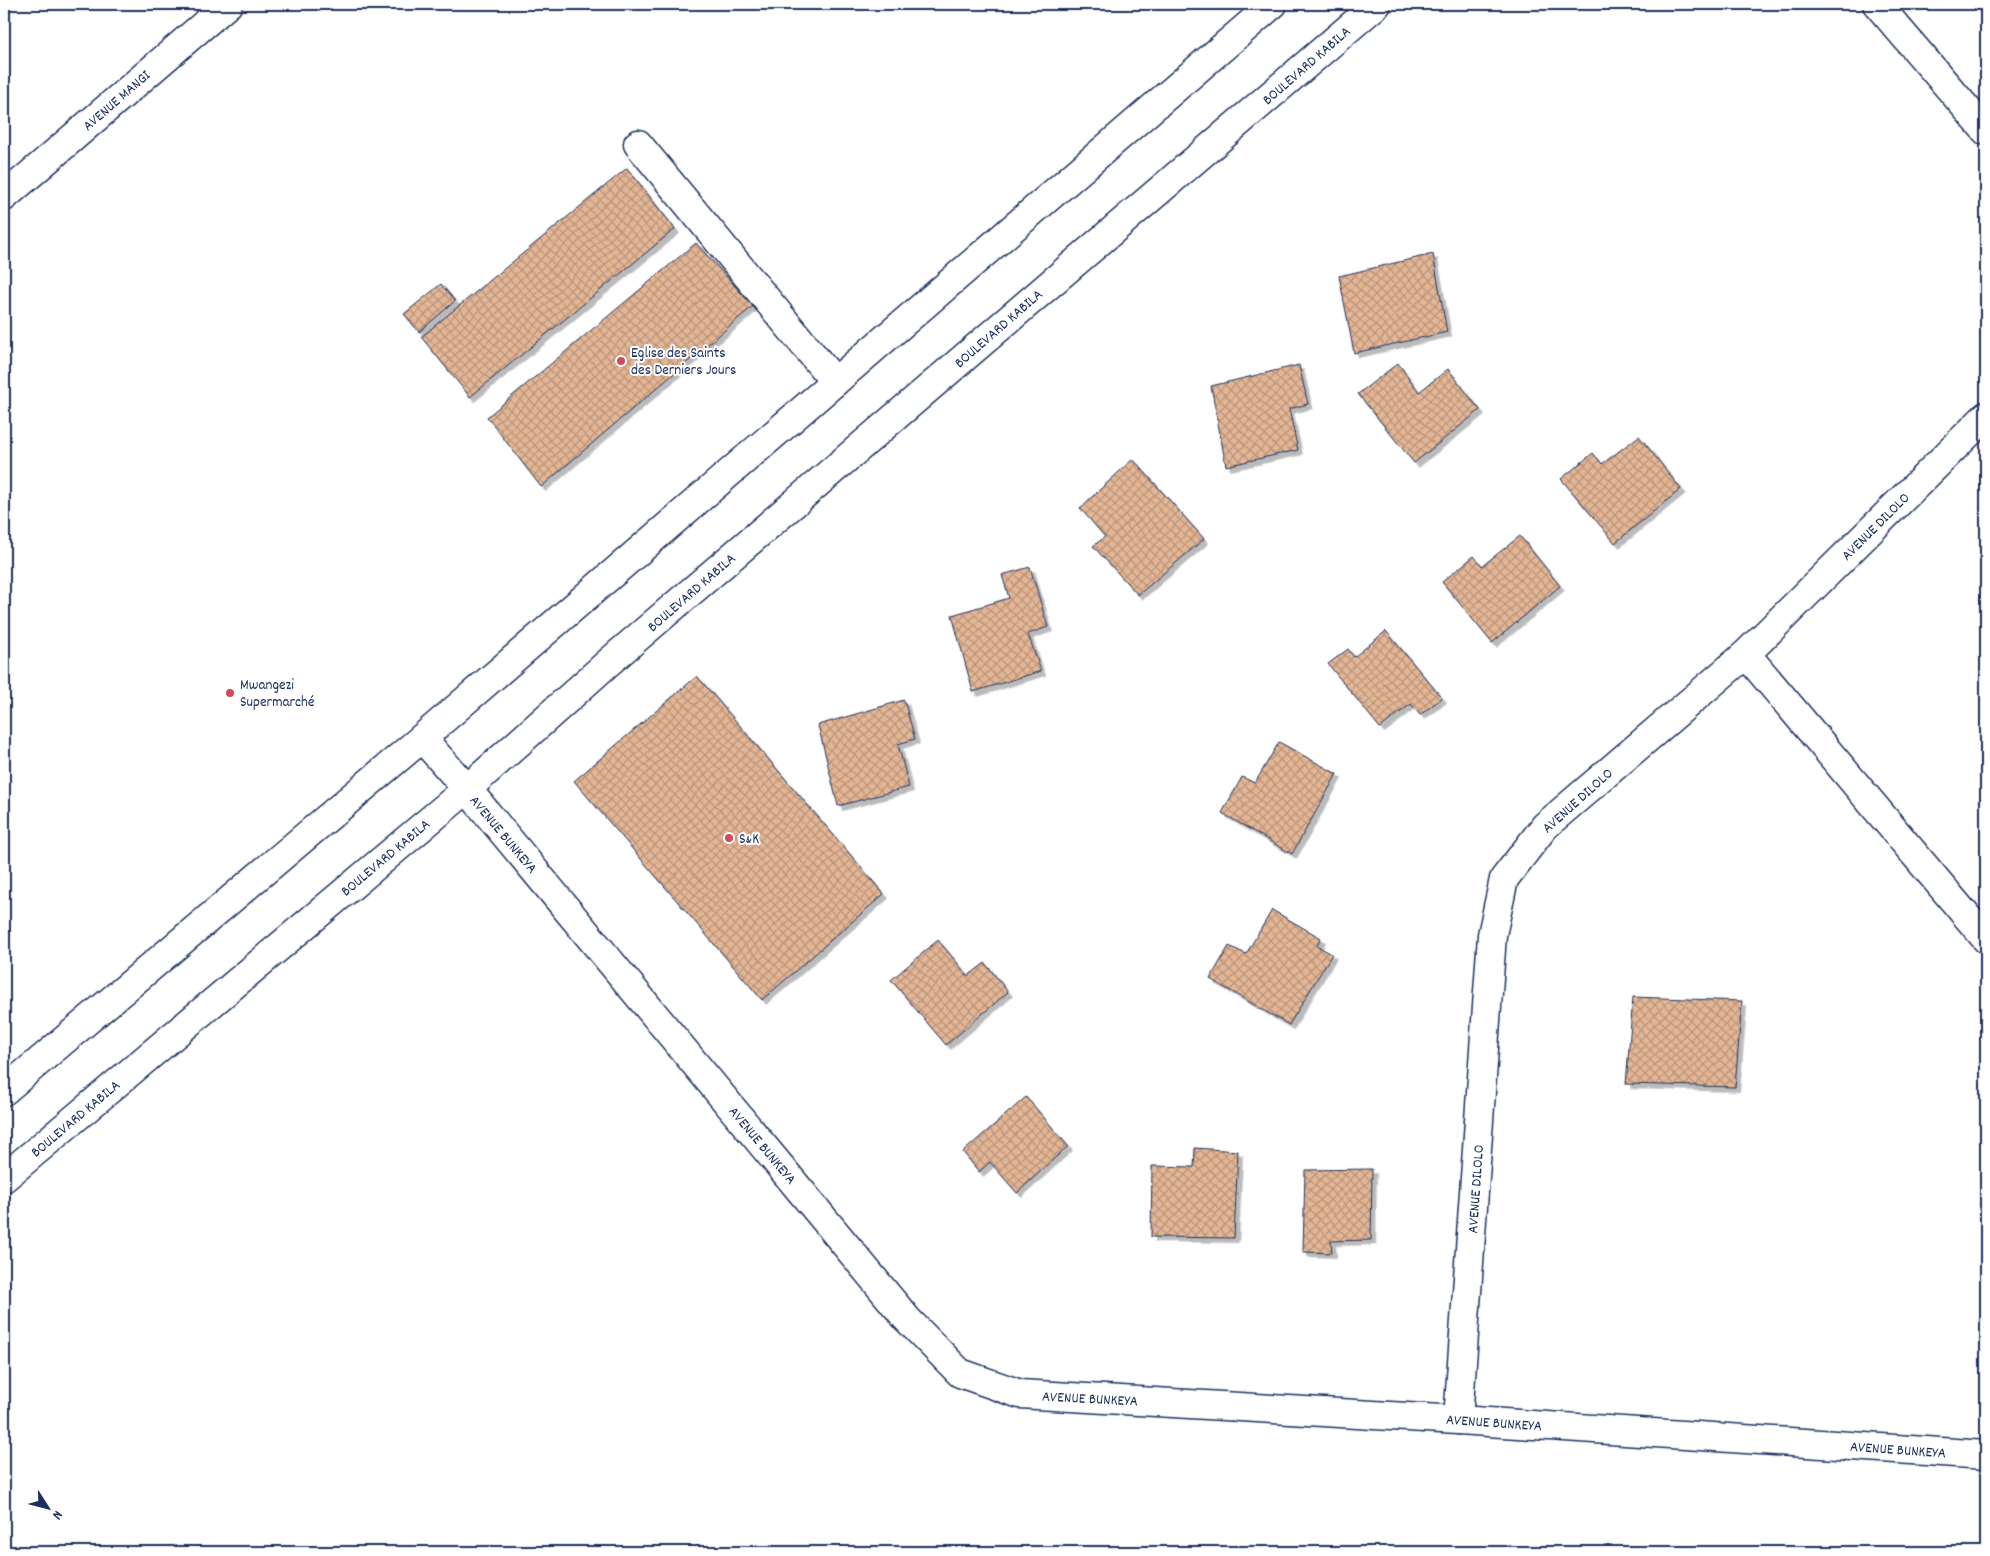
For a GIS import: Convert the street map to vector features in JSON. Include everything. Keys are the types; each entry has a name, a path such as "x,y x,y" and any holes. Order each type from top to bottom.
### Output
{"street":[{"name":"AVENUE MANGI","path":"4,197 228,4"},
{"path":"4,1091 422,738 1273,4"},
{"name":"BOULEVARD KABILA","path":"4,1178 467,789 624,649 1377,4"},
{"path":"1877,4 1986,131"},
{"path":"638,144 834,382"},
{"name":"AVENUE DILOLO","path":"1458,1420 1492,936 1504,879 1546,826 1746,654 1986,416"},
{"path":"1746,654 1986,939"},
{"name":"AVENUE BUNKEYA","path":"422,738 467,789 907,1319 960,1373 1020,1394 1458,1420 1986,1455"}],"building":[{"path":"627,168 675,229 470,397 421,337"},
{"name":"Eglise des Saints des Derniers Jours","path":"696,243 753,306 541,487 487,417"},
{"path":"1433,254 1447,332 1354,353 1339,276"},
{"path":"441,284 455,301 419,332 404,314"},
{"path":"1398,363 1419,392 1448,369 1480,410 1414,463 1358,394"},
{"path":"1299,365 1308,404 1289,409 1298,450 1226,466 1211,386"},
{"path":"1639,436 1681,489 1615,543 1561,479 1593,453 1602,464"},
{"path":"1133,459 1204,539 1138,595 1093,546 1105,537 1080,508"},
{"path":"1520,536 1560,586 1492,643 1442,582 1474,556 1482,566"},
{"path":"1030,567 1048,627 1028,634 1041,671 973,692 952,615 1009,598 1002,575"},
{"path":"1386,631 1442,698 1420,715 1411,704 1380,728 1328,664 1348,649 1354,657"},
{"name":"S&K","path":"697,676 884,894 762,1000 574,781"},
{"path":"904,700 915,739 898,744 909,787 838,806 818,725"},
{"path":"1279,742 1337,774 1292,854 1222,813 1242,777 1255,783"},
{"path":"1272,910 1321,938 1317,946 1332,954 1289,1025 1210,979 1229,946 1246,954"},
{"path":"938,940 968,976 985,963 1008,992 946,1045 891,980"},
{"path":"1633,997 1742,1001 1735,1087 1626,1084"},
{"path":"1026,1097 1068,1146 1017,1193 990,1162 979,1172 963,1152"},
{"path":"1195,1148 1238,1151 1234,1238 1151,1237 1152,1166 1194,1167"},
{"path":"1372,1169 1371,1240 1331,1241 1332,1253 1303,1252 1305,1170"}],"place":[{"name":"Eglise des Saints des Derniers Jours","path":"621,361"},
{"name":"Mwangezi Supermarché","path":"230,693"},
{"name":"S&K","path":"729,838"}]}
